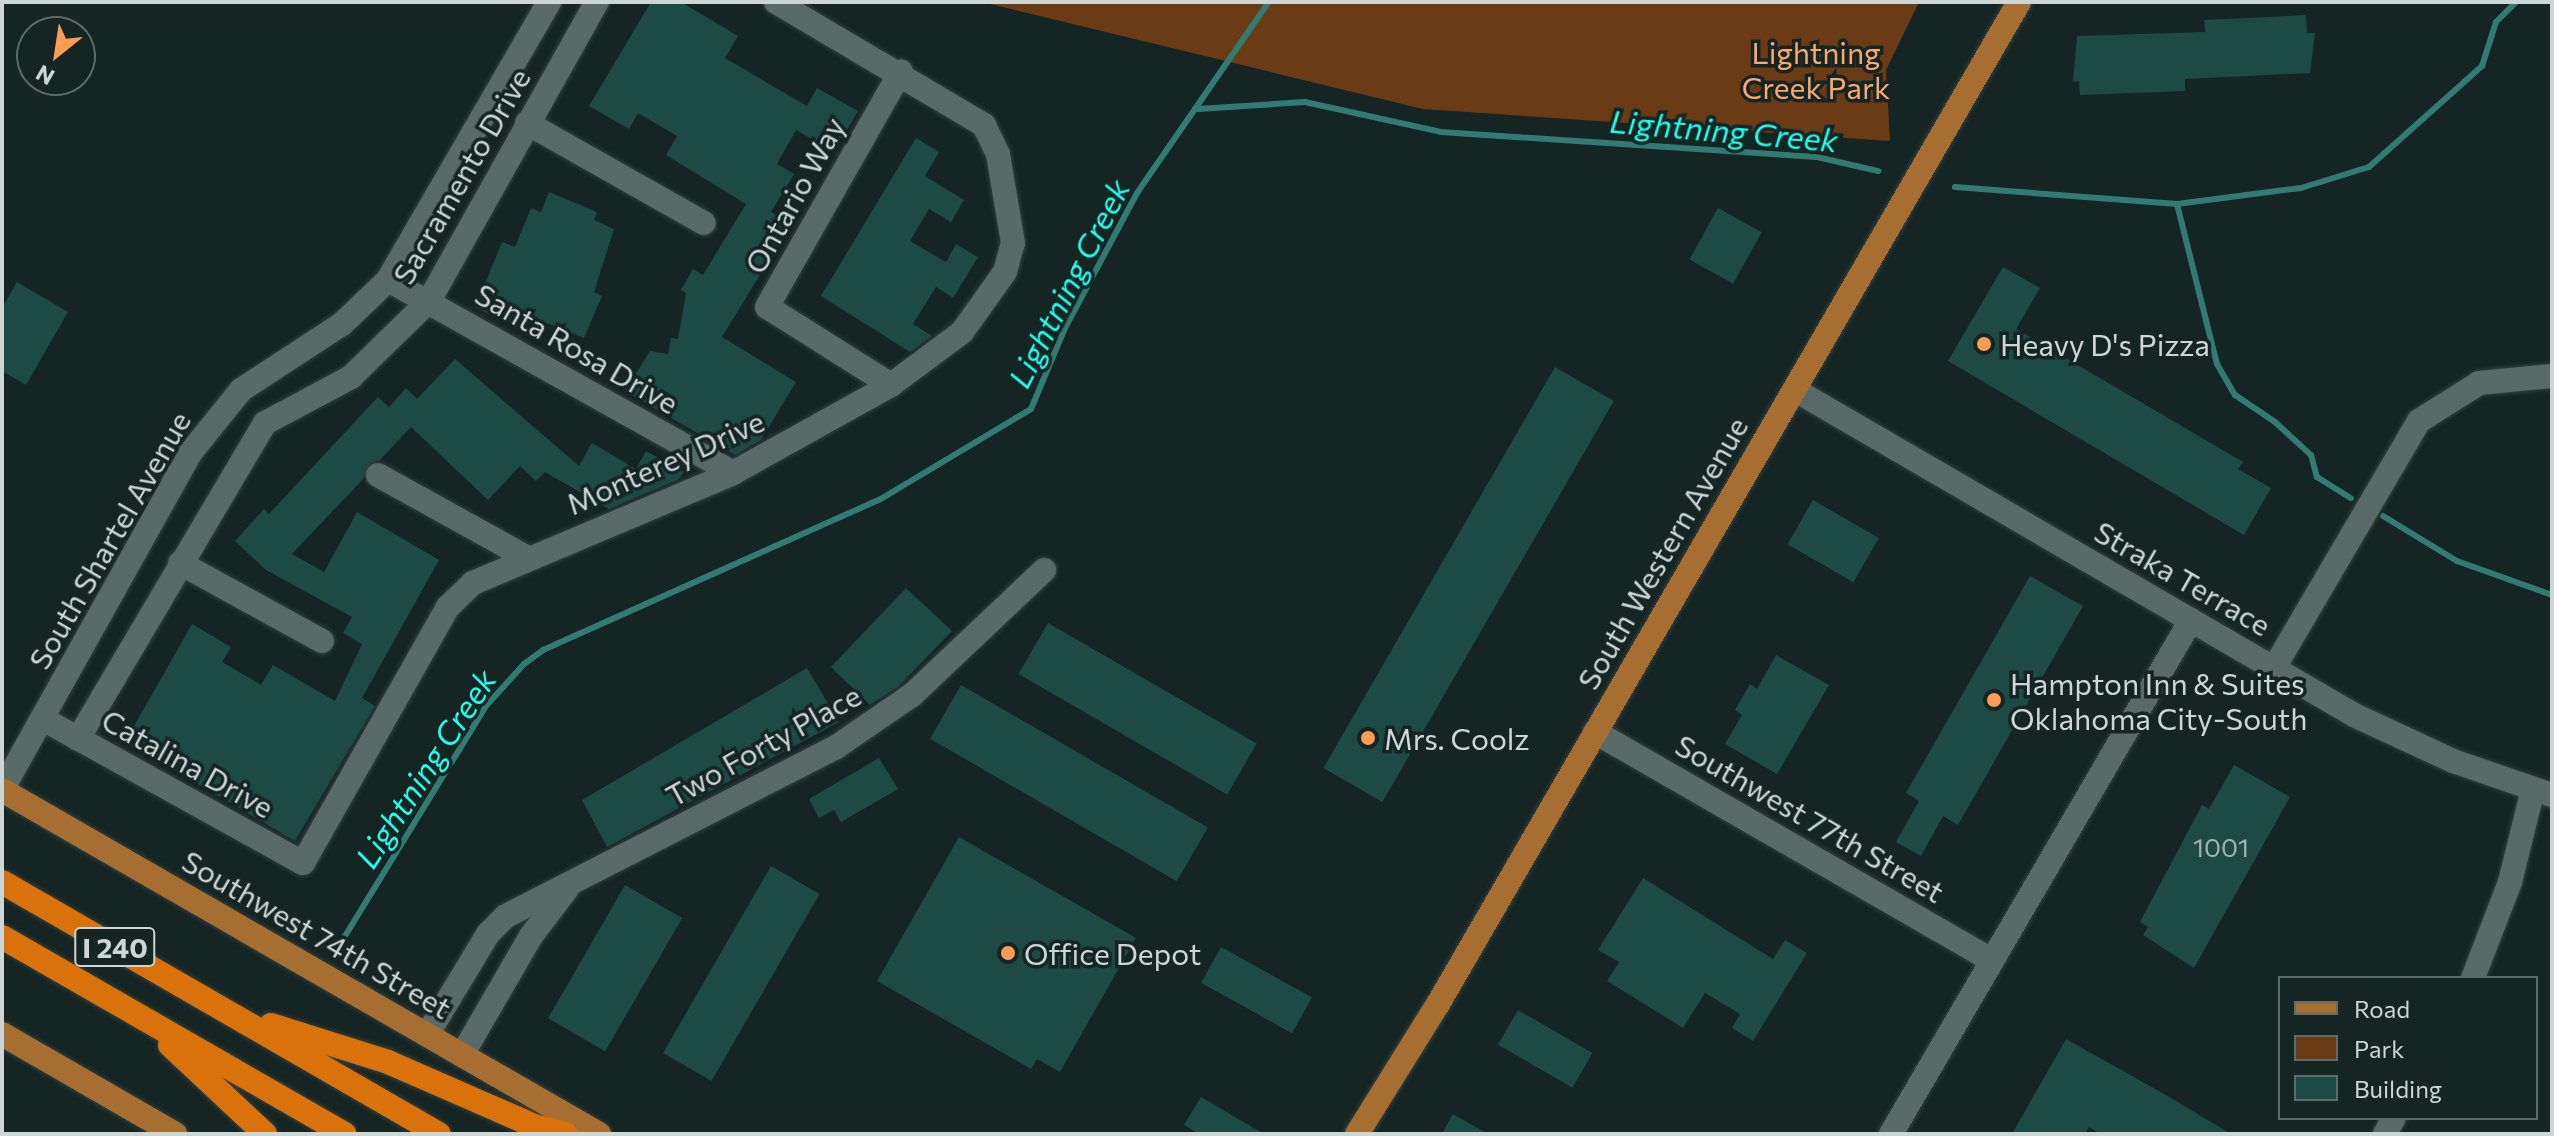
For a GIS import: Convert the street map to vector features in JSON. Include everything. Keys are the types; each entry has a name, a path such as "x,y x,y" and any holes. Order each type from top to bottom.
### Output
{"highway":[{"name":"I 240","path":"2,882 439,1134"},
{"name":"I 240","path":"2,937 344,1134"},
{"path":"227,1011 388,1062 565,1134"},
{"path":"139,1016 265,1134"}],"main road":[{"name":"South Western Avenue","path":"1357,1134 1595,732 2019,2"},
{"name":"Southwest 74th Street","path":"2,790 599,1134"},
{"path":"2,1034 175,1134"}],"street":[{"name":"South Shartel Avenue","path":"2,790 191,452 241,390 342,324 388,280 549,2"},
{"name":"Sacramento Drive","path":"78,739 265,423 351,377 429,301 597,2"},
{"path":"776,2 901,71"},
{"name":"Monterey Drive","path":"303,863 448,607 473,583 733,473 891,385 962,332 1005,272 1013,243 998,154 984,125 901,71"},
{"name":"Ontario Way","path":"891,385 767,307 901,71"},
{"path":"527,123 704,223"},
{"name":"Santa Rosa Drive","path":"388,280 733,473"},
{"path":"2274,668 2419,421 2479,383 2552,376"},
{"name":"Straka Terrace","path":"1795,390 2386,732 2542,792"},
{"path":"378,475 528,558"},
{"path":"180,563 322,641"},
{"name":"Two Forty Place","path":"427,1035 488,934 506,916 567,888 836,747 912,695 1044,570"},
{"path":"1891,1134 2191,620"},
{"name":"Catalina Drive","path":"43,719 303,863"},
{"name":"Southwest 77th Street","path":"1595,732 1992,960"},
{"path":"2474,976 2542,792"},
{"name":"Two Forty Place","path":"462,1055 531,936 567,888"}],"green space":[{"name":"Lightning Creek Park","path":"982,2 1919,2 1886,70 1890,141 1423,109"}],"building":[{"path":"651,2 681,2 738,36 725,58 807,106 817,88 858,111 834,152 796,130 777,164 794,174 771,212 791,224 722,337 796,382 761,440 735,455 625,391 650,351 668,354 671,338 678,339 686,293 681,290 693,269 703,275 746,204 666,155 677,136 638,113 629,129 589,106"},
{"path":"2306,15 2307,33 2315,33 2310,73 2185,79 2185,91 2080,95 2079,81 2073,82 2077,36 2205,32 2204,20"},
{"path":"916,138 939,152 925,176 964,200 951,222 929,209 910,241 946,262 956,244 978,257 953,298 936,287 913,324 932,336 910,352 821,296"},
{"path":"549,192 597,212 594,220 614,229 594,292 602,296 584,338 527,315 522,328 475,308 502,242 515,247 531,208 541,212"},
{"path":"1718,208 1762,232 1733,284 1689,260"},
{"path":"2003,267 2040,288 2016,329 2243,462 2238,469 2271,488 2244,535 1948,361"},
{"path":"17,282 68,312 26,385 2,371 2,308"},
{"path":"455,359 579,466 592,443 636,469 646,451 684,472 679,479 609,509 545,472 536,481 520,466 488,500 411,427 380,460 370,463 364,478 292,554 324,572 357,512 439,560 362,698 375,706 295,841 125,742 192,624 231,647 222,662 261,685 273,665 335,701 362,644 343,633 352,617 266,570 235,541 264,509 269,514 378,397 389,407 406,388 417,399"},
{"path":"1555,367 1614,401 1382,802 1324,768"},
{"path":"1813,500 1879,538 1853,582 1788,544"},
{"name":"Hampton Inn & Suites Oklahoma City-South","path":"2030,576 2083,606 1958,825 1943,816 1921,856 1896,842 1919,801 1906,793"},
{"path":"906,588 952,631 899,686 870,705 831,667"},
{"path":"1048,623 1257,744 1227,795 1018,674"},
{"path":"1776,655 1829,685 1777,774 1725,744 1742,715 1735,710 1750,684 1757,689"},
{"path":"807,668 839,722 607,847 582,800"},
{"path":"961,685 1208,828 1177,881 930,739"},
{"path":"879,758 898,789 841,822 834,810 819,818 809,799"},
{"path":"2234,765 2290,797 2194,968 2143,935 2148,927 2140,922 2202,805 2209,809"},
{"path":"959,837 1136,938 1060,1072 1037,1059 1031,1069 877,981"},
{"path":"771,866 819,894 711,1081 663,1053"},
{"path":"1643,878 1773,959 1785,940 1807,953 1753,1041 1732,1028 1740,1014 1705,993 1683,1028 1607,981 1619,962 1598,950"},
{"path":"625,885 682,918 605,1051 548,1018"},
{"path":"1221,947 1312,997 1292,1033 1201,983"},
{"path":"1518,1010 1592,1053 1572,1088 1498,1045"},
{"path":"2066,1039 2231,1134 2101,1134 2089,1127 2085,1134 2012,1134"},
{"path":"1201,1097 1264,1134 1199,1134 1184,1125"},
{"path":"1453,1114 1488,1134 1442,1134"}],"waterway":[{"name":"Lightning Creek","path":"334,954 486,706 524,664 543,650 879,500 1031,409 1065,328 1137,193 1269,2"},
{"name":"Lightning Creek","path":"1955,187 2177,204 2301,188 2369,167 2482,66 2496,22 2516,2"},
{"name":"Lightning Creek","path":"1198,109 1305,102 1441,132 1817,157 1878,171"},
{"path":"2177,204 2217,364 2235,395 2275,422 2311,455 2317,477 2351,498"},
{"path":"2383,516 2457,561 2552,595"}],"place":[{"name":"Heavy D's Pizza","path":"1984,344"},
{"name":"Hampton Inn & Suites Oklahoma City-South","path":"1994,700"},
{"name":"Mrs. Coolz","path":"1368,738"},
{"name":"Office Depot","path":"1008,953"}]}
